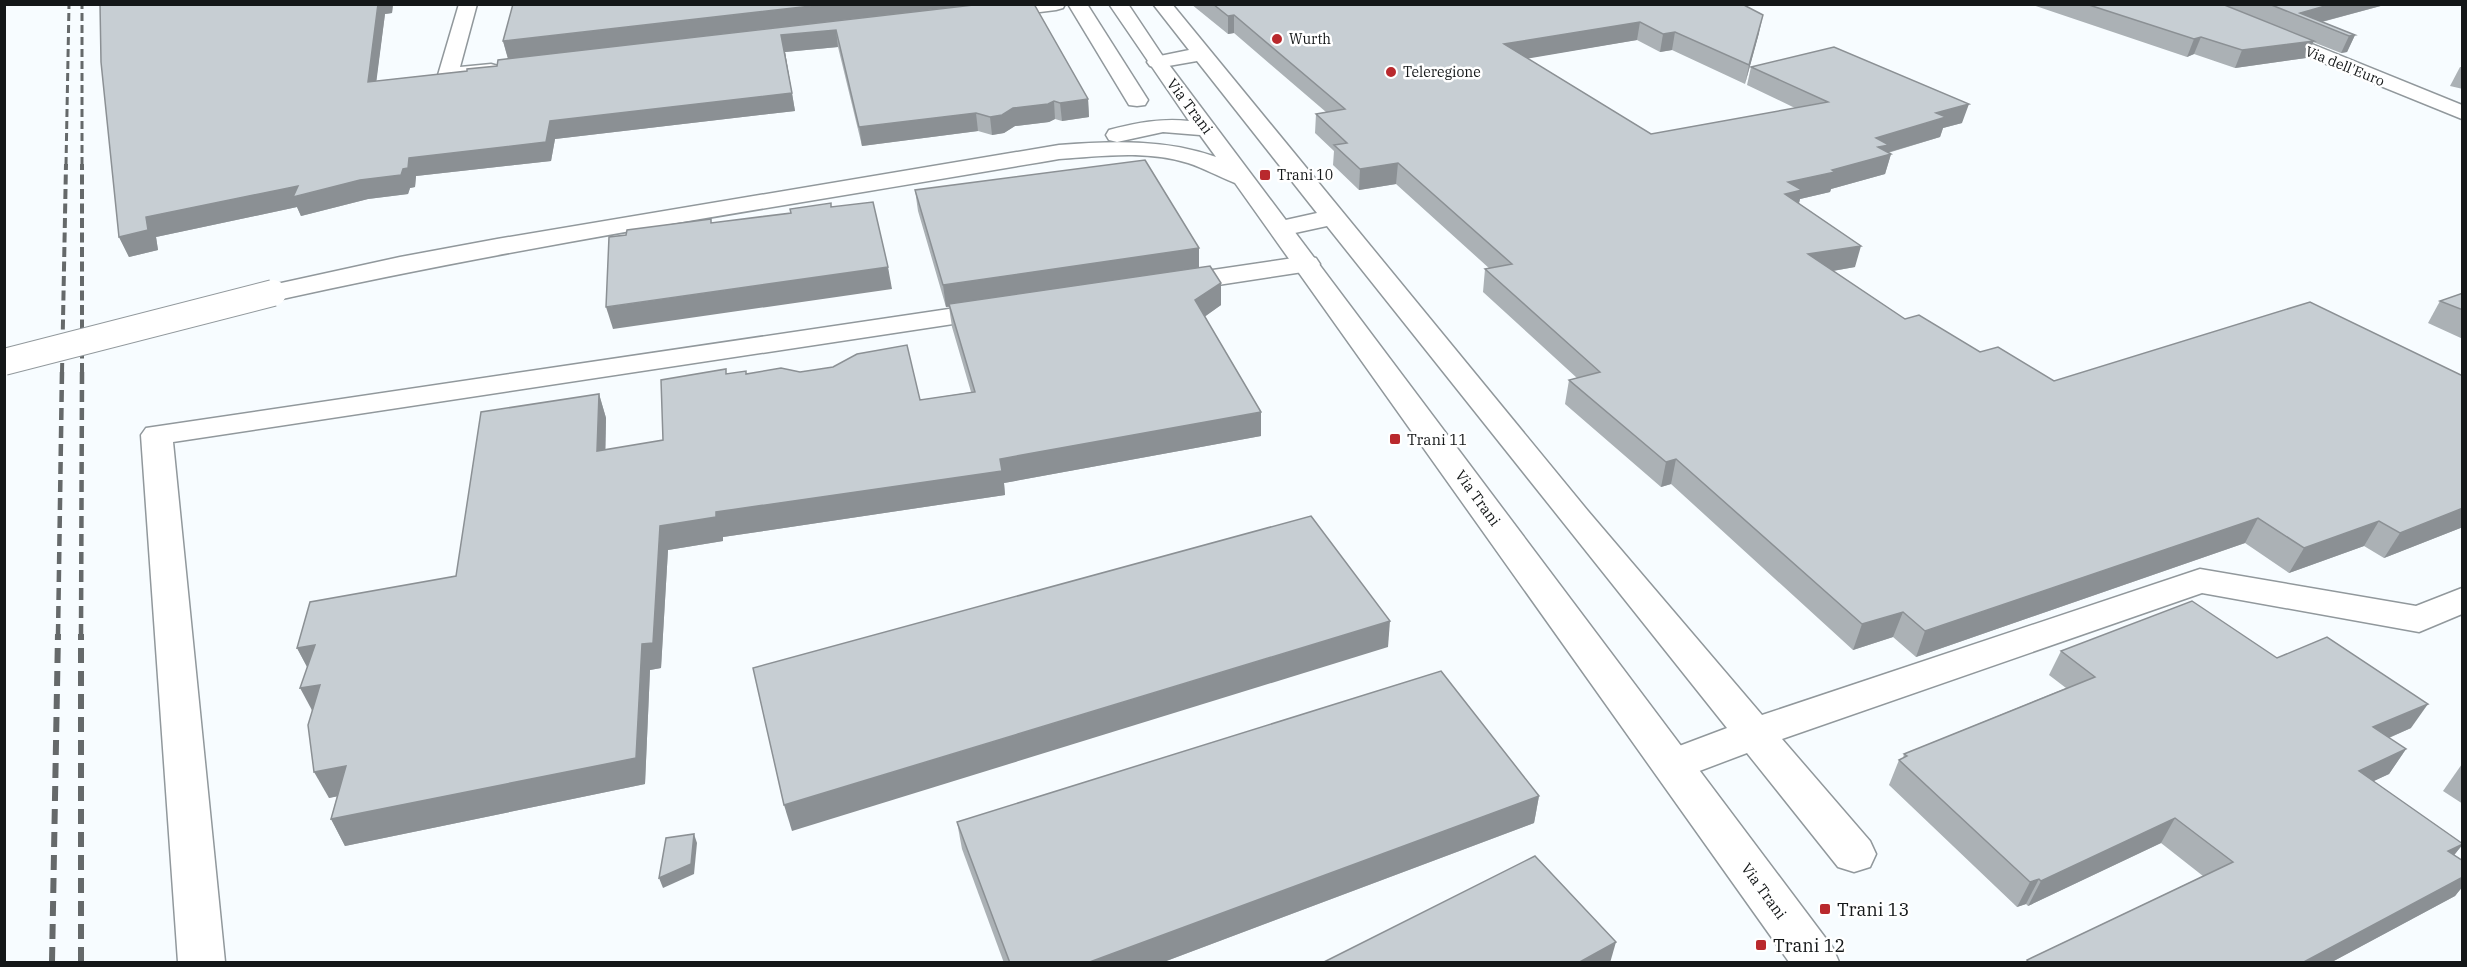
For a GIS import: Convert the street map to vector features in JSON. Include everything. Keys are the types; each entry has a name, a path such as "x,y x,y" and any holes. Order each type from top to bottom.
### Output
{"street":[{"path":"468,4 448,75 507,68"},
{"path":"969,15 1056,4"},
{"path":"1077,4 1137,100"},
{"name":"Via Trani","path":"1118,4 1173,84 1281,228 1816,963"},
{"path":"1162,4 1569,509 1854,854"},
{"name":"Via dell'Euro","path":"2195,4 2463,113"},
{"path":"1157,62 1202,54"},
{"path":"1119,135 1156,115 1167,104 1173,84"},
{"path":"4,362 273,293 454,255 1059,152 1163,125 1207,129"},
{"path":"1059,152 1149,147 1186,140 1207,129"},
{"path":"1149,147 1203,160 1245,180"},
{"path":"1281,228 1334,217"},
{"path":"1141,289 1307,264"},
{"path":"201,963 157,435 1022,306"},
{"path":"1673,765 1755,733 2200,581 2418,620 2463,600"}],"building":[{"path":"100,4 378,4 368,82 497,66 498,60 982,4 1034,4 1088,99 1060,103 1054,101 1048,104 1013,108 1002,115 990,117 976,113 859,127 836,30 781,35 792,93 550,121 546,142 409,158 408,168 403,169 401,175 360,180 293,197 298,186 146,217 148,230 119,237 101,62"},
{"path":"513,4 829,4 503,41"},
{"path":"1213,4 1742,4 1763,15 1749,65 1675,32 1663,34 1640,22 1504,44 1651,134 1828,102 1751,67 1834,47 1969,104 1936,113 1946,117 1876,138 1889,145 1878,147 1891,154 1832,170 1835,172 1788,182 1802,190 1785,194 1861,246 1808,254 1905,319 1919,315 1980,352 1998,347 2054,381 2310,302 2463,376 2463,508 2400,533 2379,521 2304,548 2258,518 1925,631 1903,612 1862,624 1676,459 1666,462 1569,380 1600,372 1485,269 1512,264 1398,163 1360,169 1334,145 1347,143 1316,114 1345,109 1234,15 1228,16"},
{"path":"2086,4 2222,4 2314,41 2242,50 2201,37 2194,39"},
{"path":"2269,4 2332,4 2300,13 2355,35 2349,36"},
{"path":"1145,160 1199,248 943,285 915,190"},
{"path":"873,202 888,267 606,307 609,237 626,235 627,230 711,219 711,223 791,213 790,209 831,203 831,207"},
{"path":"1210,266 1221,283 1195,300 1261,412 1000,459 1002,471 716,512 716,517 660,526 653,643 642,644 636,758 331,819 346,766 314,772 308,725 320,685 300,688 315,645 297,648 310,602 456,576 481,412 599,394 597,451 663,440 661,380 726,369 726,374 746,371 746,374 781,368 800,372 833,367 857,354 907,345 920,400 975,392 949,304"},
{"path":"2463,293 2463,310 2440,301"},
{"path":"1311,516 1390,621 784,805 753,668"},
{"path":"2192,601 2277,658 2327,637 2428,704 2373,727 2406,749 2359,771 2463,844 2448,851 2463,861 2463,877 2302,963 2029,963 2027,960 2233,862 2175,818 2041,881 2039,879 2030,882 1899,760 1907,756 1904,754 2095,677 2061,651"},
{"path":"1441,671 1539,796 1087,963 1010,963 957,822"},
{"path":"694,834 691,864 659,878 666,838"},
{"path":"1535,856 1616,942 1578,963 1322,963"}],"railway":[{"path":"66,165 69,4"},
{"path":"82,4 82,371"},
{"path":"62,373 66,164"},
{"path":"58,636 62,371"},
{"path":"81,636 82,371"},
{"path":"52,962 58,634"},
{"path":"81,636 81,962"}],"place":[{"name":"Wurth","path":"1277,39"},
{"name":"Teleregione","path":"1391,72"},
{"name":"Trani 10","path":"1265,175"},
{"name":"Trani 11","path":"1395,439"},
{"name":"Trani 13","path":"1825,909"},
{"name":"Trani 12","path":"1761,945"}]}
